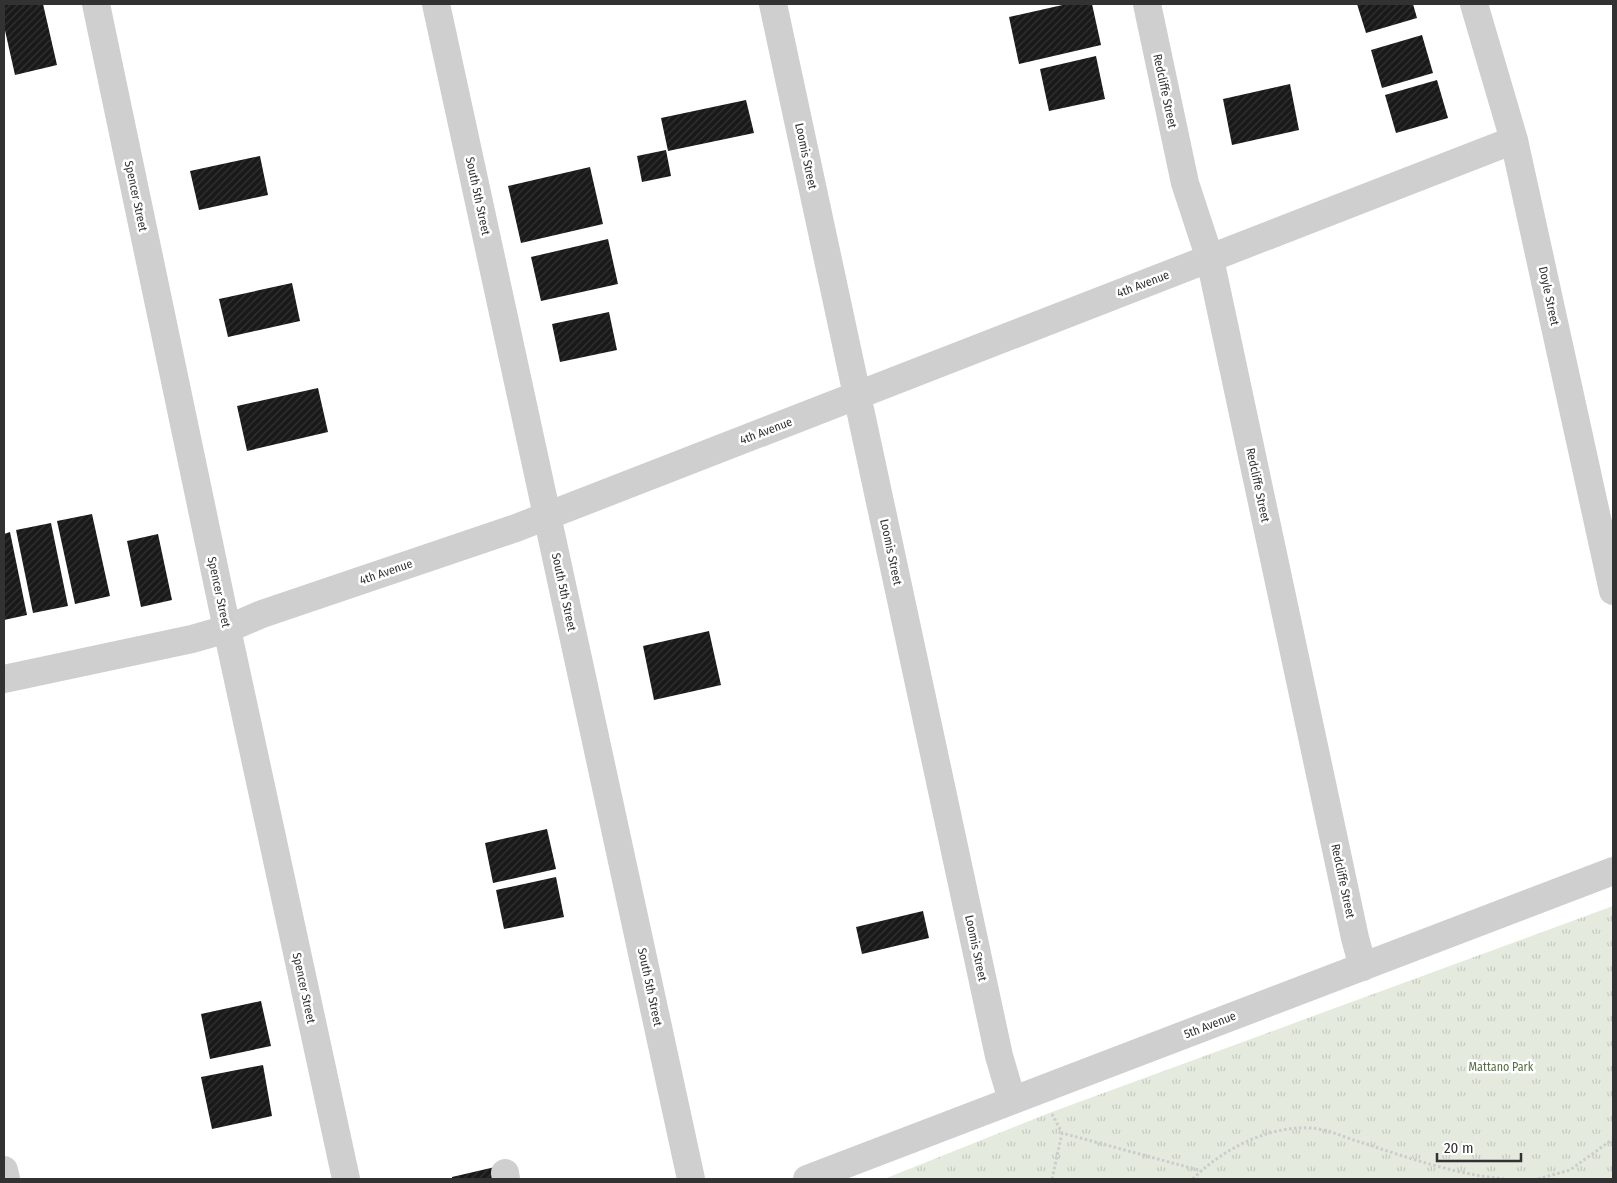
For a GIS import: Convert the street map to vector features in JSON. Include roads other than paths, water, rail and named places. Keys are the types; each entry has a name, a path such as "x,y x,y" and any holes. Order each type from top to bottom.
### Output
{"street":[{"name":"Spencer Street","path":"96,4 226,629 346,1179"},
{"name":"South 5th Street","path":"436,4 691,1179"},
{"name":"Loomis Street","path":"773,4 999,1056 1012,1100"},
{"name":"Redcliffe Street","path":"1146,4 1185,183 1210,259 1355,938 1363,967"},
{"name":"Doyle Street","path":"1474,4 1514,140 1613,591"},
{"name":"4th Avenue","path":"4,679 192,639 226,629 262,614 547,516 1514,140"},
{"name":"5th Avenue","path":"807,1179 1613,871"},
{"path":"4,1170 6,1179"}],"park label":[{"name":"Mattano Park","path":"1501,1067"}]}
